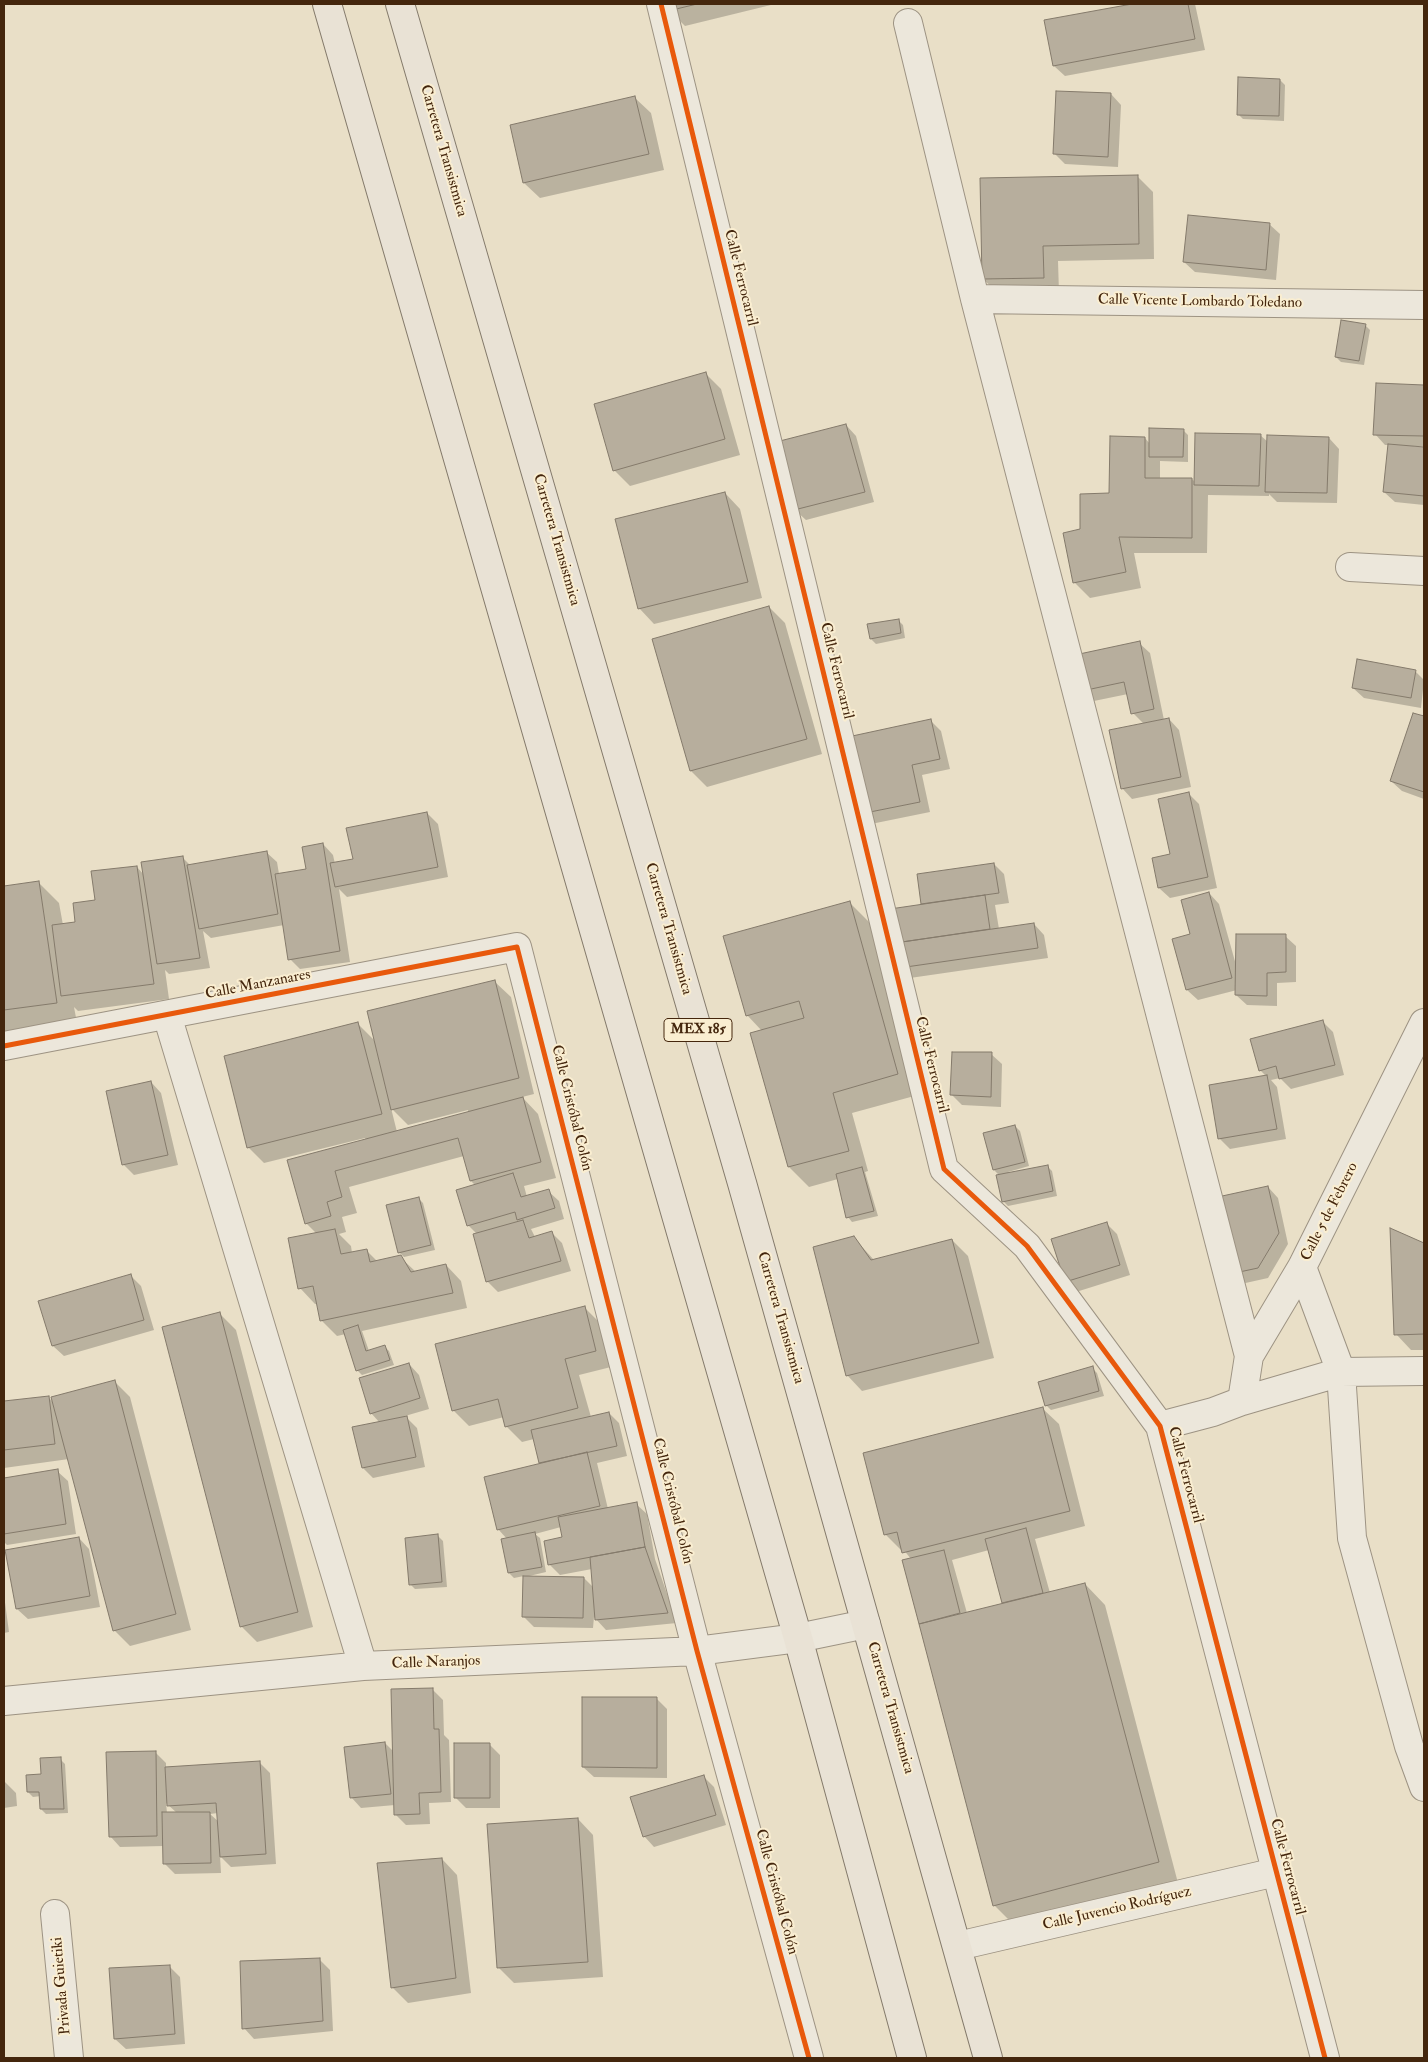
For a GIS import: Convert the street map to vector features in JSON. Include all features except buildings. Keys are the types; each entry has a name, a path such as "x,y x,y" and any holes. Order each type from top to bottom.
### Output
{"main road":[{"path":"327,4 798,1638 912,2058"},
{"name":"Carretera Transistmica","path":"400,4 731,1145 988,2058"}],"street":[{"name":"Calle Ferrocarril","path":"661,4 944,1169 1027,1246 1160,1426 1325,2058"},
{"path":"908,22 975,299 1248,1356"},
{"name":"Calle Vicente Lombardo Toledano","path":"975,299 1424,305"},
{"path":"1350,567 1424,571"},
{"name":"Calle Manzanares","path":"4,1046 517,947"},
{"name":"Calle Cristóbal Colón","path":"517,947 697,1651 809,2058"},
{"path":"167,1015 363,1666"},
{"name":"Calle 5 de Febrero","path":"1242,1401 1248,1356 1302,1267 1424,1023"},
{"path":"1302,1267 1340,1372 1352,1538 1409,1746 1424,1787"},
{"path":"1160,1426 1213,1412 1242,1401 1340,1372 1424,1372"},
{"name":"Calle Naranjos","path":"4,1701 363,1666 697,1651 798,1638 866,1624"},
{"name":"Calle Juvencio Rodríguez","path":"958,1946 1276,1872"},
{"name":"Privada Guietiki","path":"55,1914 68,2058"}],"cycle path":[{"path":"661,4 944,1169 1027,1246 1160,1426 1325,2058"},
{"path":"4,1046 517,947 697,1651 809,2058"}]}
